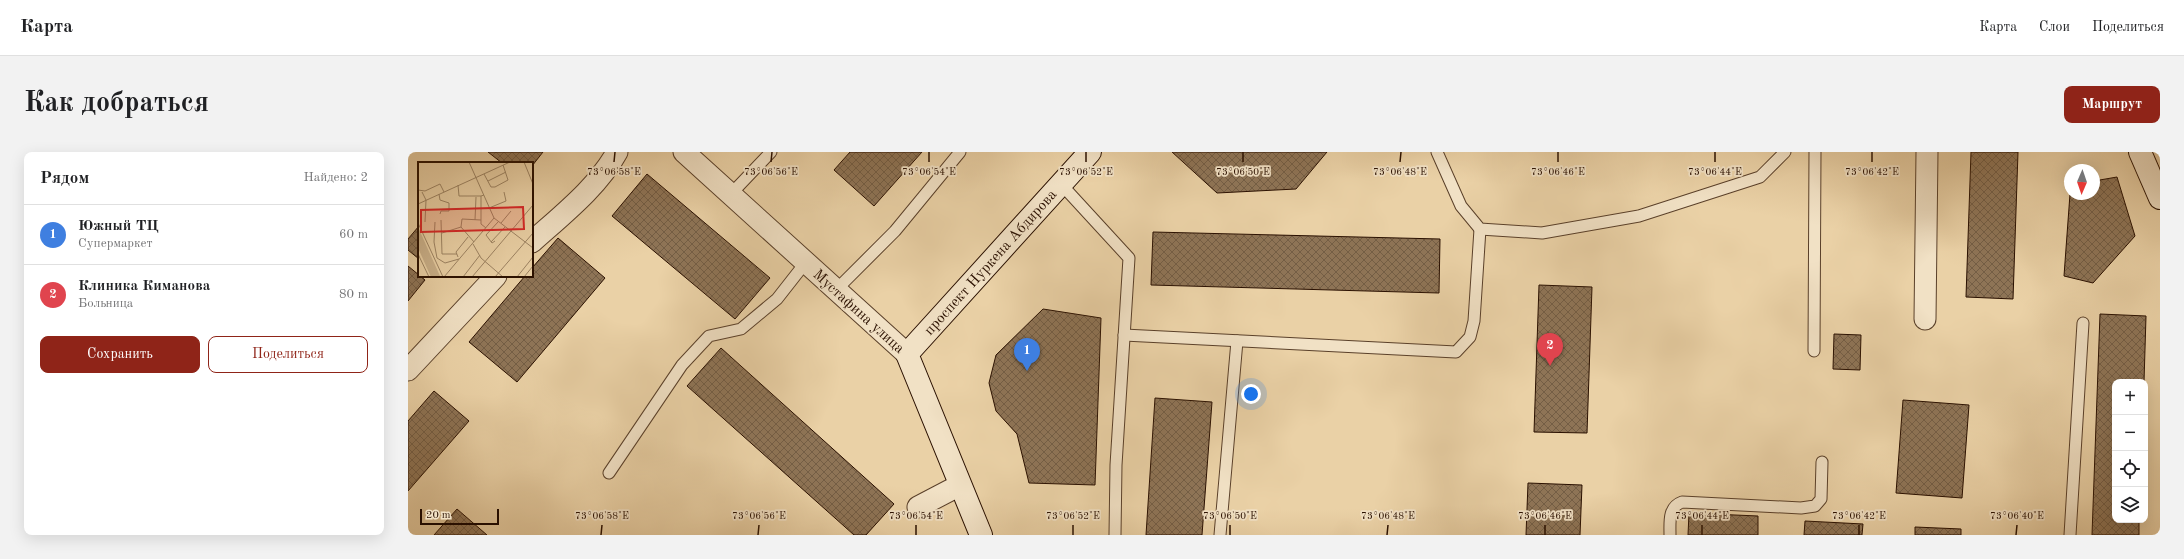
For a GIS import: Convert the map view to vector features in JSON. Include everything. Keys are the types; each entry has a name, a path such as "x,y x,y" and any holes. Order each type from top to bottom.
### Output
{"main road":[{"name":"проспект Нуркена Абдирова","path":"907,354 1090,152"},
{"path":"2140,152 2160,198"},
{"name":"Мустафина улица","path":"907,354 981,535"}],"street":[{"path":"533,241 570,207 610,164 617,152"},
{"name":"Мустафина улица","path":"684,152 907,354"},
{"path":"1925,319 1927,152"},
{"path":"408,370 495,277"},
{"path":"918,507 960,484"}],"lane":[{"path":"731,194 771,152"},
{"path":"836,290 895,231 960,152"},
{"path":"1124,335 1456,352 1470,337 1474,321 1480,229 1461,206 1437,152"},
{"path":"1480,229 1542,233 1638,216 1760,178 1786,152"},
{"path":"1814,351 1815,152"},
{"path":"1061,184 1128,258 1115,535"},
{"path":"609,473 682,366 709,336 741,329 777,299 806,262"},
{"path":"2070,535 2083,323"},
{"path":"1220,535 1237,341"},
{"path":"1670,535 1671,512 1676,504 1682,502 1802,508 1815,506 1821,499 1822,462"}],"building":[{"path":"488,152 543,152 533,165 533,162 501,162"},
{"path":"850,152 922,152 874,206 834,170"},
{"path":"1172,152 1327,152 1296,189 1217,193"},
{"path":"1971,152 2018,152 2013,299 1966,297"},
{"path":"647,174 770,278 735,319 612,216"},
{"path":"2117,177 2135,236 2093,283 2064,276 2070,200 2100,200 2100,180"},
{"path":"418,227 418,258 408,250 408,239"},
{"path":"1153,232 1440,239 1439,293 1151,285"},
{"path":"558,238 605,278 517,382 469,342 524,277 533,277 533,267"},
{"path":"408,266 418,274 418,277 421,277 425,280 408,301"},
{"path":"1539,285 1592,287 1587,433 1534,432"},
{"path":"1043,309 1101,318 1095,485 1029,483 1017,434 996,411 989,383 996,355"},
{"path":"2100,314 2146,316 2144,379 2112,379 2112,523 2139,523 2139,535 2092,535"},
{"path":"1834,334 1861,335 1860,370 1833,369"},
{"path":"721,348 894,504 866,535 854,535 687,386"},
{"path":"434,391 469,421 408,491 408,421"},
{"path":"1155,398 1212,402 1202,535 1146,535"},
{"path":"1903,400 1969,405 1962,498 1896,493"},
{"path":"1528,483 1582,485 1580,535 1526,535"},
{"path":"457,509 487,535 434,535"},
{"path":"1689,513 1758,516 1758,535 1688,535"},
{"path":"1805,521 1863,524 1862,535 1804,535"},
{"path":"1915,527 1961,529 1961,535 1915,535"}],"place":[{"name":"Клиника Киманова","path":"1550,366"},
{"name":"Южный ТЦ","path":"1027,371"}]}
